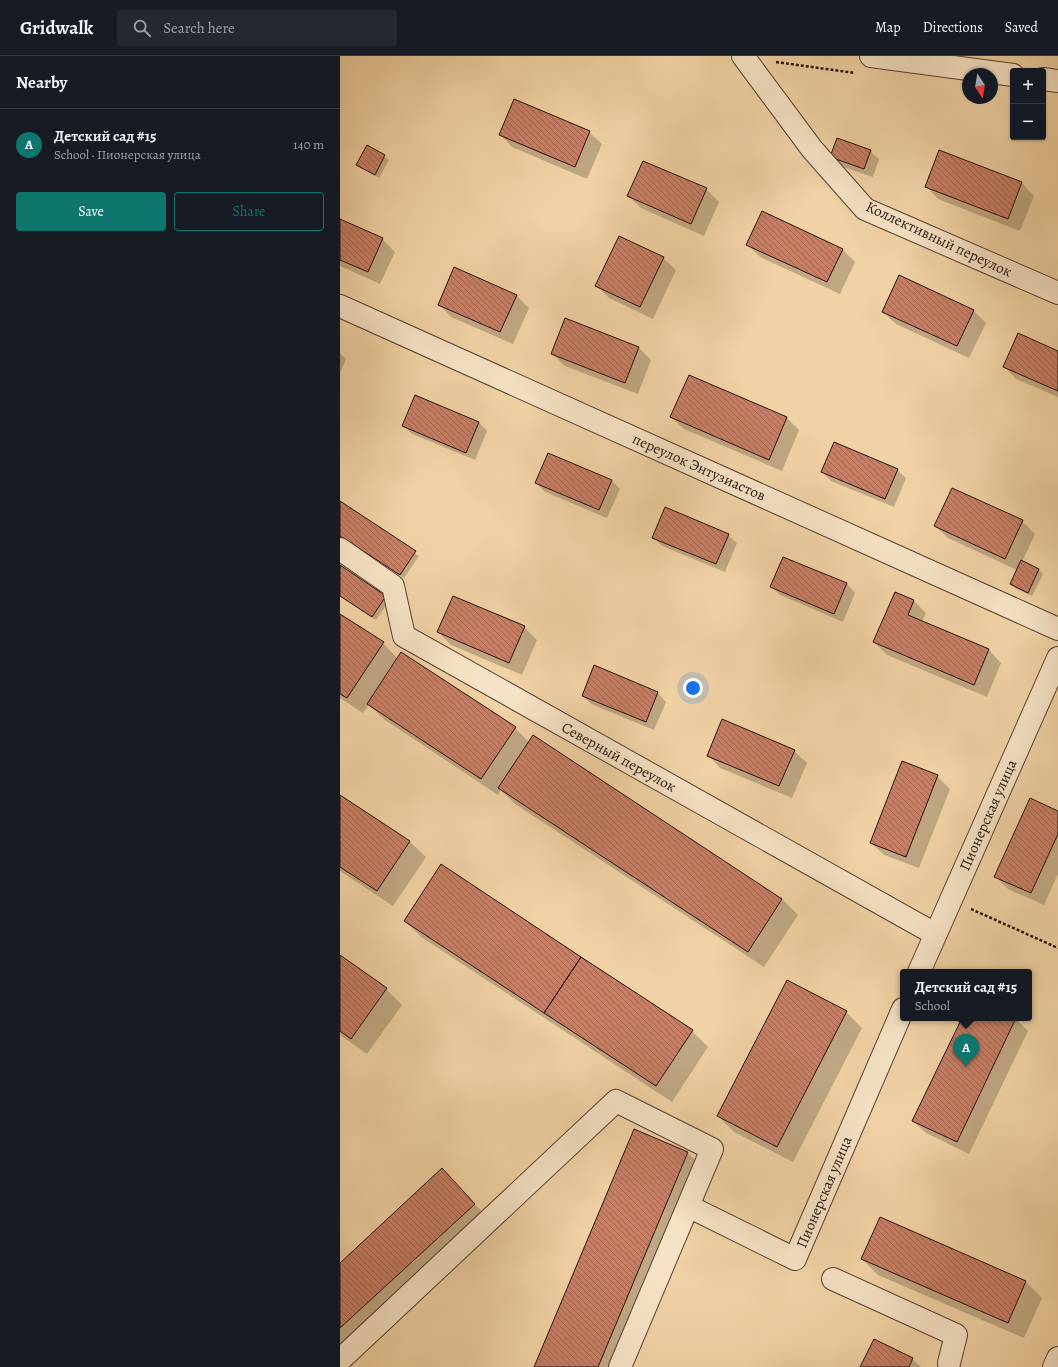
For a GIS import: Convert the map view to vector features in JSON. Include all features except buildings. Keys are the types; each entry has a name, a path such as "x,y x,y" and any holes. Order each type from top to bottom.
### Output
{"street":[{"name":"Коллективный переулок","path":"743,56 812,149 865,209 1058,293"},
{"path":"865,65 1010,75"},
{"path":"1046,79 1058,81"},
{"name":"переулок Энтузиастов","path":"340,306 1058,629"},
{"name":"Северный переулок","path":"340,549 393,586 404,636 935,934"},
{"name":"Пионерская улица","path":"920,969 1058,658"},
{"name":"Пионерская улица","path":"688,1206 795,1259 900,1015"},
{"path":"340,1360 616,1101 712,1149 620,1367"},
{"path":"833,1278 956,1335 951,1366"},
{"path":"1054,1367 1058,1358"}],"path":[{"path":"743,56 865,65"},
{"path":"951,899 1058,948"}],"place":[{"name":"Детский сад #15","path":"966,1067"}]}
